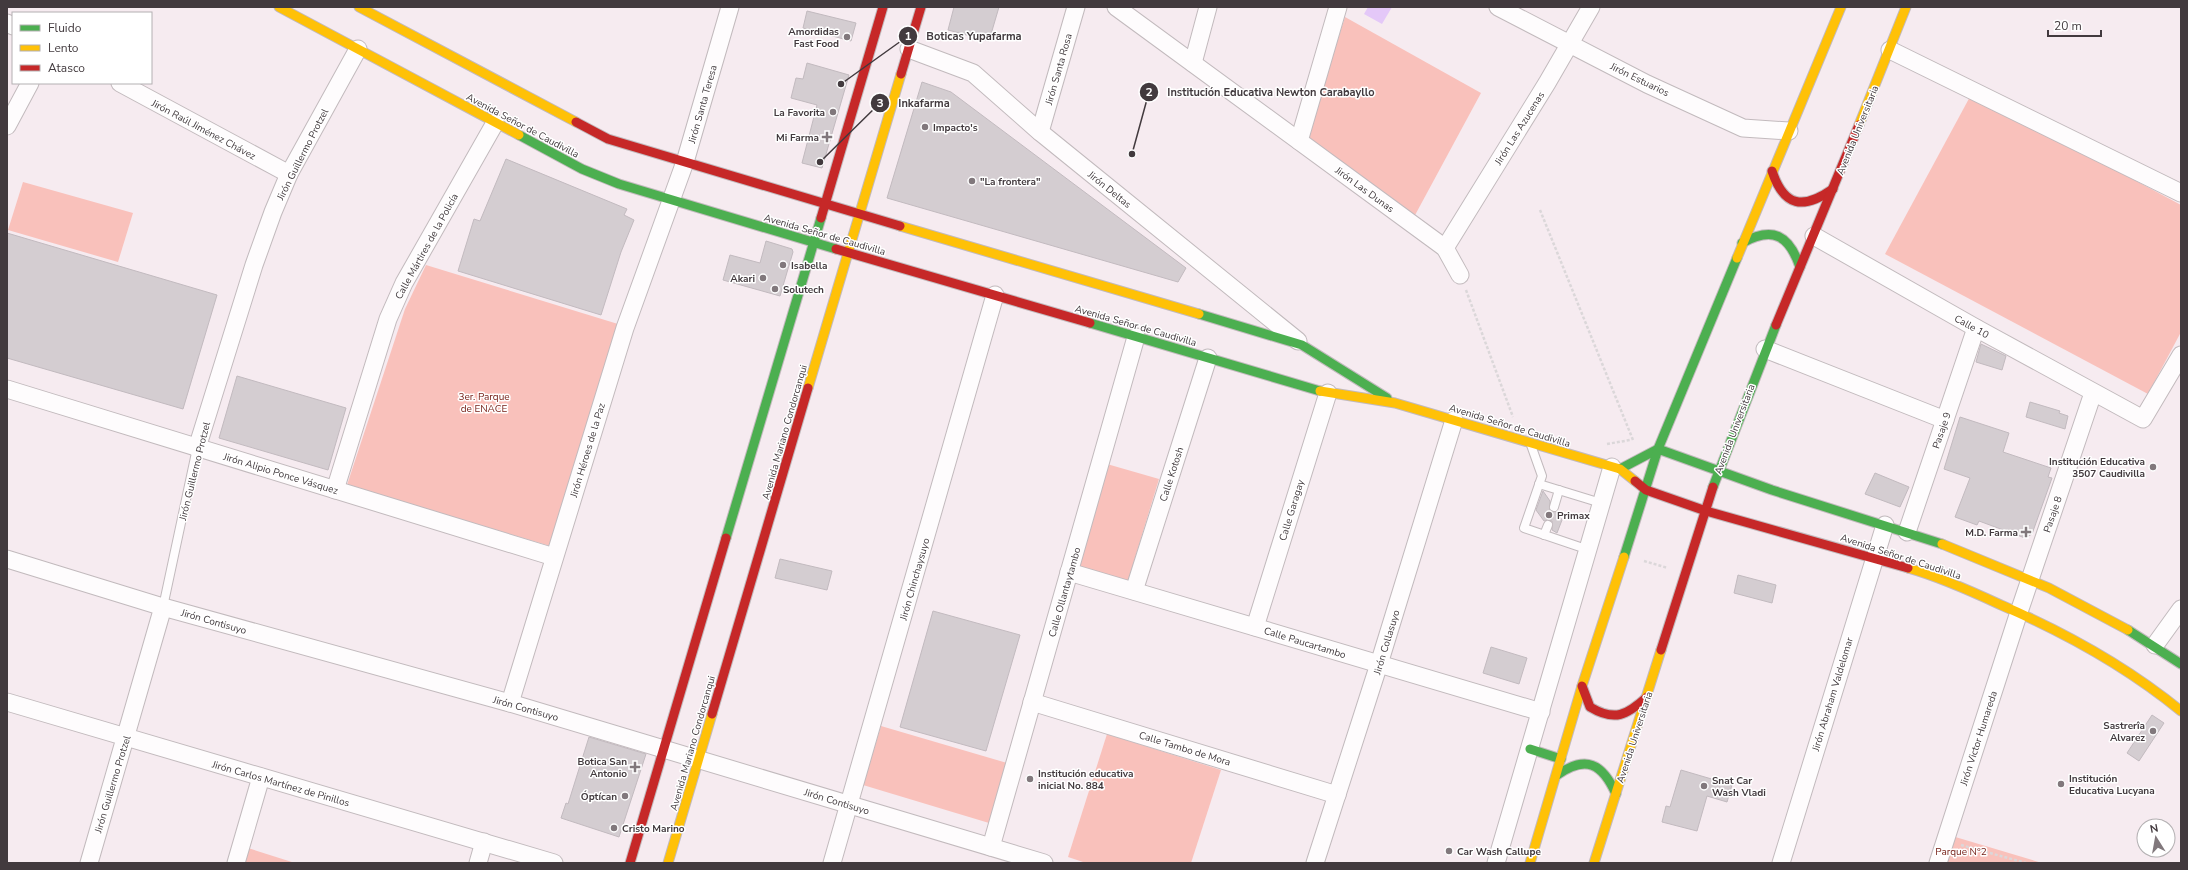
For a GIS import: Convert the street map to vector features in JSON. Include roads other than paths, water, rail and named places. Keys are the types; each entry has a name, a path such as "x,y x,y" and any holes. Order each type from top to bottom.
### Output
{"main road":[{"name":"Avenida Señor de Caudivilla","path":"279,7 601,178 670,200 1328,393 1395,403 1454,420 1616,468 1646,490 1706,511 1874,558 1919,568 2049,626 2115,663 2149,685 2181,711"},
{"name":"Avenida Señor de Caudivilla","path":"359,7 594,132 624,144 1302,345 1395,403"},
{"path":"630,863 883,7"},
{"name":"Avenida Mariano Condorcanqui","path":"668,863 921,7"},
{"path":"1530,863 1582,686 1658,449 1841,7"},
{"name":"Avenida Universitaria","path":"1594,863 1718,470 1765,350 1814,236 1906,7"},
{"path":"1772,171 1775,184 1780,194 1796,203 1817,200 1833,188"},
{"path":"1742,243 1753,236 1762,234 1781,238 1790,244 1796,254 1800,267"},
{"path":"1616,468 1658,449 1772,490 1907,532 1928,543 2030,579 2095,610 2155,645 2181,664"},
{"path":"1582,686 1590,707 1606,716 1617,716 1626,713 1647,697"},
{"path":"1530,749 1561,759"},
{"path":"1557,775 1568,766 1576,763 1595,766 1604,771 1616,794"}],"street":[{"name":"Jirón Santa Teresa","path":"670,200 685,162 730,7"},
{"name":"Jirón Santa Rosa","path":"1040,132 1076,7"},
{"name":"Jirón Las Dunas","path":"1116,7 1445,248 1460,275"},
{"path":"1193,63 1208,7"},
{"path":"1299,141 1338,7"},
{"name":"Jirón Estuarios","path":"1498,7 1647,84 1743,128 1789,130"},
{"name":"Jirón Las Azucenas","path":"1445,248 1570,44 1591,7"},
{"name":"Jirón Guillermo Protzel","path":"197,448 254,265 273,212 289,174 358,49"},
{"name":"Jirón Deltas","path":"909,49 973,73 1040,132 1302,345"},
{"path":"1890,50 2181,193"},
{"path":"7,126 29,84"},
{"name":"Jirón Raúl Jiménez Chávez","path":"122,84 289,174"},
{"name":"Calle Mártires de la Policía","path":"335,490 388,320 404,283 495,123"},
{"name":"Jirón Héroes de la Paz","path":"510,703 625,328 670,200"},
{"name":"Calle 10","path":"1814,236 1976,328 2143,419 2181,355"},
{"name":"Jirón Chinchaysuyo","path":"832,863 850,805 995,295"},
{"name":"Pasaje 9","path":"1907,532 1976,328"},
{"name":"Calle Ollantaytambo","path":"991,847 1136,337"},
{"path":"1765,350 1944,420"},
{"name":"Calle Kotosh","path":"1134,591 1208,358"},
{"name":"Jirón Alipio Ponce Vásquez","path":"7,389 554,557"},
{"name":"Calle Garagay","path":"1255,627 1328,393"},
{"name":"Pasaje 8","path":"2019,612 2093,393"},
{"name":"Jirón Collasuyo","path":"1315,863 1379,664 1454,420"},
{"path":"1496,863 1589,550 1601,503 1616,468"},
{"name":"Jirón Abraham Valdelomar","path":"1781,863 1885,525"},
{"name":"Jirón Contisuyo","path":"7,559 163,607 510,703 1044,863"},
{"name":"Calle Paucartambo","path":"1069,572 1541,712"},
{"name":"Jirón Guillermo Protzel","path":"89,863 127,737 163,607"},
{"path":"2155,645 2181,609"},
{"name":"Jirón Victor Humareda","path":"1938,863 2019,612"},
{"name":"Jirón Carlos Martínez de Pinillos","path":"7,702 554,863"},
{"name":"Calle Tambo de Mora","path":"1032,702 1337,795"},
{"path":"236,863 262,777"},
{"path":"478,863 484,842"}],"lane":[{"path":"1527,442 1542,476 1524,528 1589,550"},
{"name":"Jirón Guillermo Protzel","path":"163,607 197,448"},
{"path":"1539,484 1601,503"},
{"path":"1554,507 1559,490"},
{"path":"1544,535 1548,525"}],"place":[{"name":"Amordidas Fast Food","path":"847,37"},
{"name":"Boticas Yupafarma","path":"841,84"},
{"name":"La Favorita","path":"833,112"},
{"name":"Impacto's","path":"925,127"},
{"name":"Mi Farma","path":"827,137"},
{"name":"Institución Educativa Newton Carabayllo","path":"1132,154"},
{"name":"Inkafarma","path":"820,162"},
{"name":"\"La frontera\"","path":"972,181"},
{"name":"Isabella","path":"783,265"},
{"name":"Akari","path":"763,278"},
{"name":"Solutech","path":"775,289"},
{"name":"Institución Educativa 3507 Caudivilla","path":"2153,467"},
{"name":"Primax","path":"1549,515"},
{"name":"M.D. Farma","path":"2026,532"},
{"name":"Sastrerîa Alvarez","path":"2153,731"},
{"name":"Botica San Antonio","path":"635,767"},
{"name":"Institución educativa inicial No. 884","path":"1030,779"},
{"name":"Institución Educativa Lucyana","path":"2061,784"},
{"name":"Snat Car Wash Vladi","path":"1704,786"},
{"name":"Óptícan","path":"625,796"},
{"name":"Cristo Marino","path":"614,828"},
{"name":"Car Wash Callupe","path":"1449,851"}],"park label":[{"name":"3er. Parque de ENACE","path":"484,402"},
{"name":"Parque N°2","path":"1961,851"}]}
